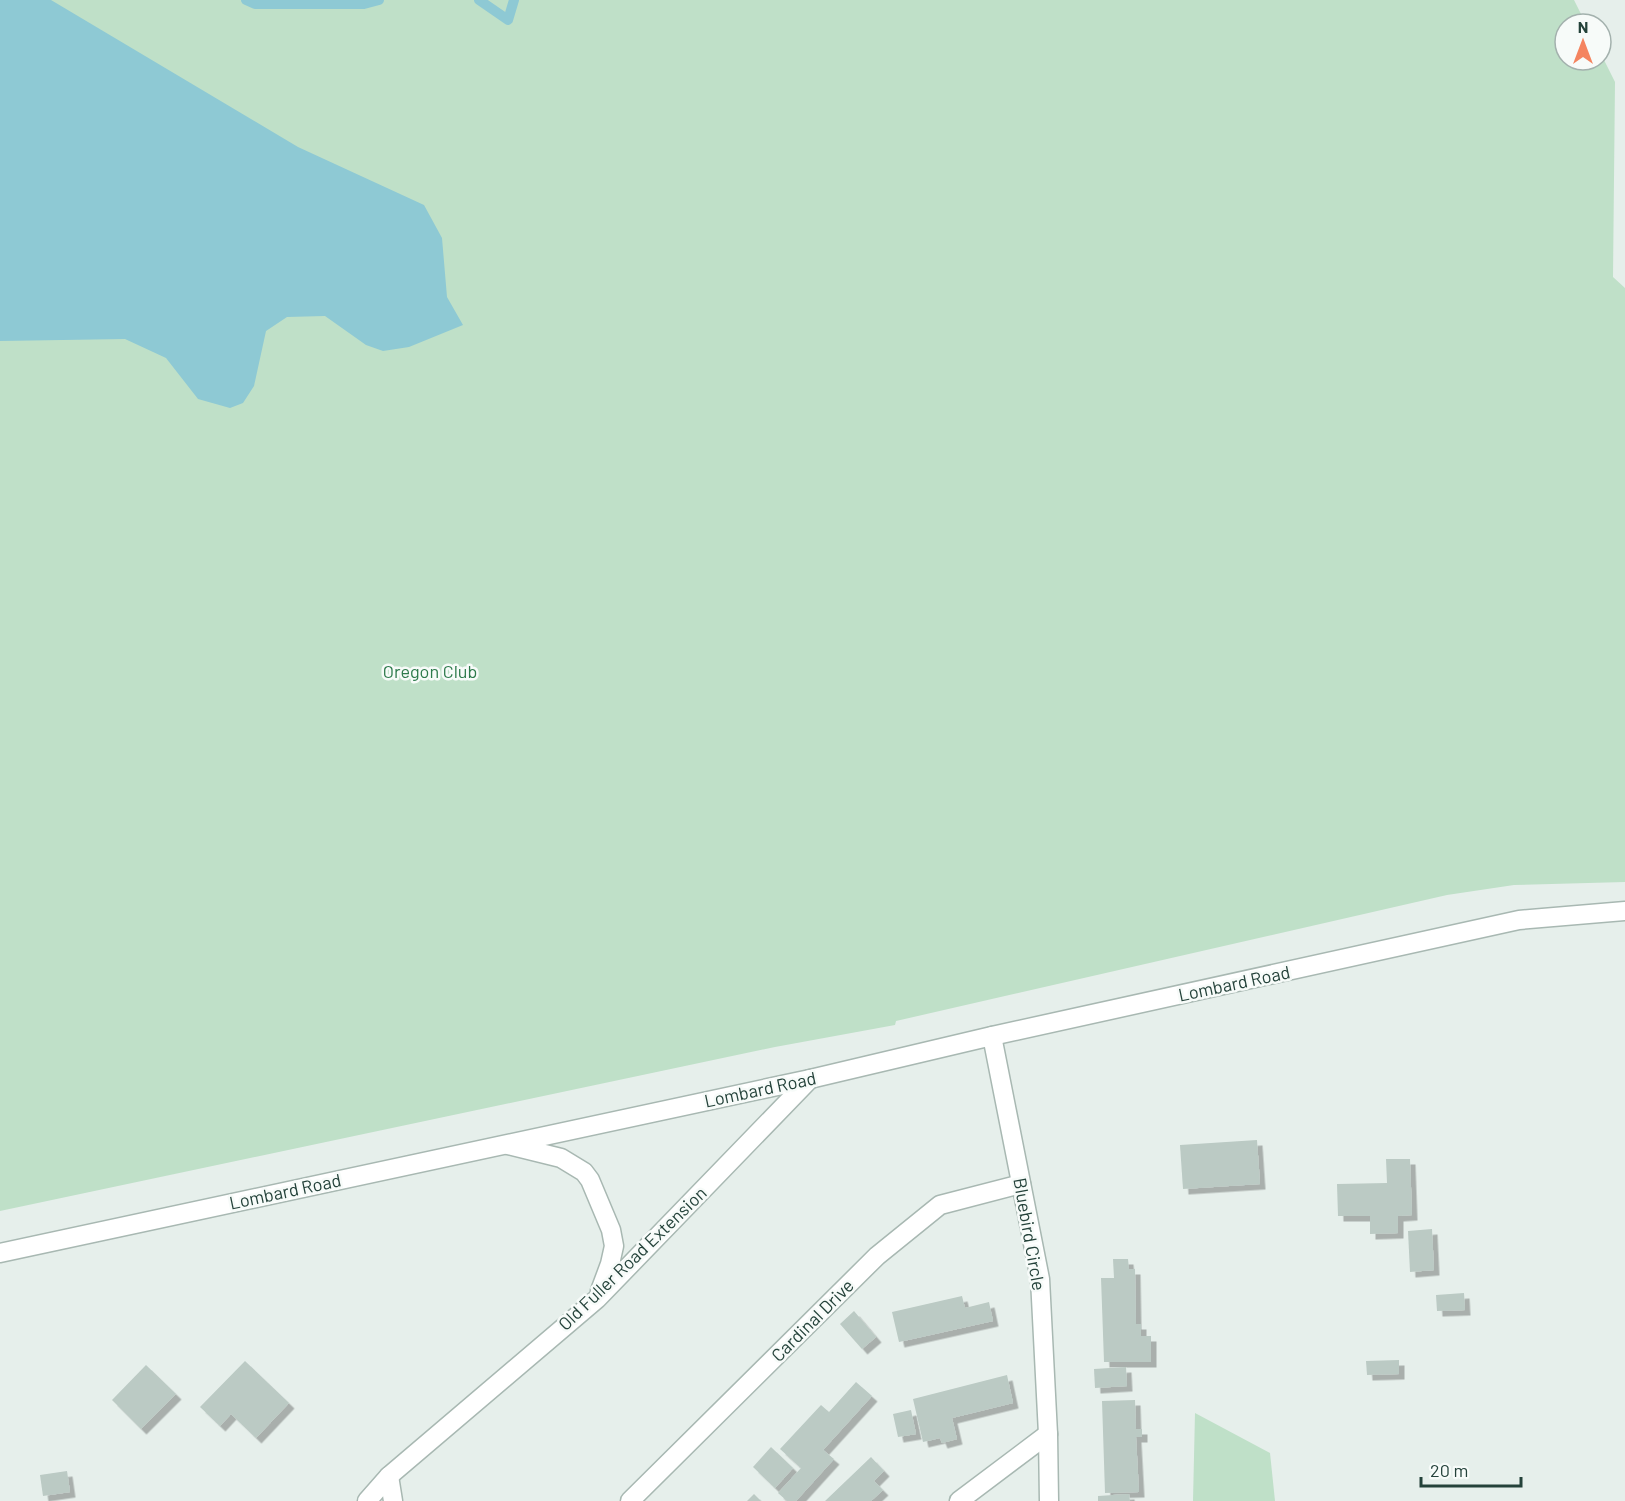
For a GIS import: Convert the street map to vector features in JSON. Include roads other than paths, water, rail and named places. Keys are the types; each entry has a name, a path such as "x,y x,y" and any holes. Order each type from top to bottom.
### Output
{"street":[{"name":"Lombard Road","path":"0,1253 810,1079 992,1036 1519,920 1625,911"},
{"name":"Bluebird Circle","path":"992,1036 1040,1279 1049,1501"},
{"name":"Old Fuller Road Extension","path":"367,1501 389,1476 597,1299 810,1079"},
{"path":"503,1144 561,1158 584,1172 590,1180 611,1230 614,1246 597,1299"},
{"name":"Cardinal Drive","path":"630,1501 877,1256 940,1205 1021,1184"},
{"path":"959,1501 1048,1434"},
{"path":"389,1476 393,1501"}],"water":[{"path":"0,0 51,0 298,147 424,205 442,238 447,297 463,325 409,347 383,351 366,345 325,316 287,317 266,331 254,386 243,403 230,408 198,399 166,358 125,339 0,341"}],"waterway":[{"path":"246,0 255,4 364,4 379,0"},
{"path":"479,0 508,20 514,0"}],"park label":[{"name":"Oregon Club","path":"430,671"}]}
